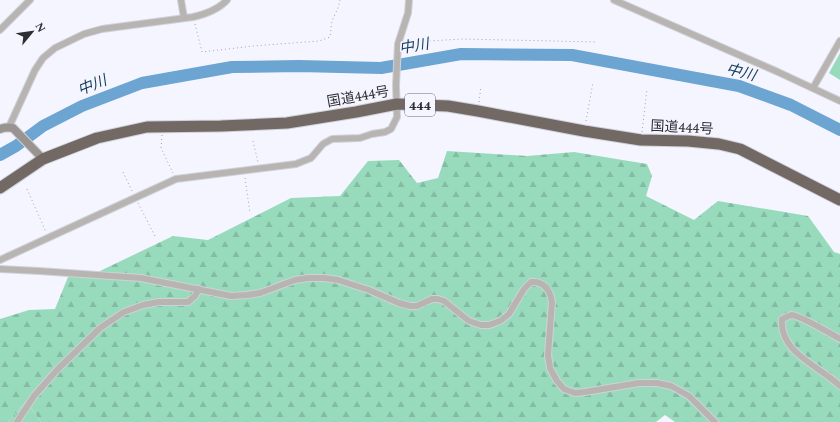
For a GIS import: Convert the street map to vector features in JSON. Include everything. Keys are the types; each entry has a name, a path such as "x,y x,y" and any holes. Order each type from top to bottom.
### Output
{"highway":[{"name":"国道444号","path":"0,188 40,157 97,138 147,127 287,123 397,104 448,106 584,132 641,140 688,141 719,144 740,149 840,200"}],"main road":[{"path":"0,129 3,127 11,128 40,157"}],"street":[{"path":"0,30 30,0"},
{"path":"181,0 184,18"},
{"path":"11,128 35,70 43,58 55,48 84,34 102,29 206,14 222,5 227,0"},
{"path":"0,260 176,179 296,164 311,158 323,144 332,139 360,138 385,132 390,129 397,117 396,85 399,41 408,12 409,0"},
{"path":"614,0 840,101"},
{"path":"813,88 840,41"},
{"path":"0,269 141,278 231,296 260,293 295,280 324,278 338,280 369,290 399,303 410,306 417,306 438,299 444,301 469,321 481,325 489,325 500,321 509,314 524,289 531,282 537,281 546,287 551,295 552,302 548,355 550,368 557,381 564,389 575,393 639,383 657,383 671,386 688,396 714,422"},
{"path":"17,422 34,396 57,370 100,328 124,312 143,305 159,302 188,302 195,296 199,289"},
{"path":"840,339 797,316 791,315 782,319 782,332 795,352 840,386"}],"path":[{"path":"193,17 202,52 319,41 330,37 332,21 340,0"},
{"path":"399,41 412,42 462,39 597,42"},
{"path":"584,132 593,82"},
{"path":"478,111 482,86"},
{"path":"641,140 647,89"},
{"path":"162,126 161,148 176,179"},
{"path":"253,141 260,169"},
{"path":"244,171 250,213"},
{"path":"123,172 154,236"},
{"path":"26,189 48,238"}],"green space":[{"path":"840,53 840,80 829,73"},
{"path":"447,151 527,156 574,152 647,164 652,176 646,196 694,220 718,201 808,216 834,252 840,254 840,422 675,422 665,415 656,422 41,422 26,401 8,422 0,422 0,319 29,310 55,309 68,277 100,271 173,236 208,240 291,198 340,196 368,161 399,160 417,183 438,178"},
{"path":"26,401 41,422 8,422"}],"waterway":[{"name":"中川","path":"0,155 16,146 43,126 82,106 142,83 232,67 299,66 381,68 461,54 572,55 739,86 791,105 840,130"}]}
